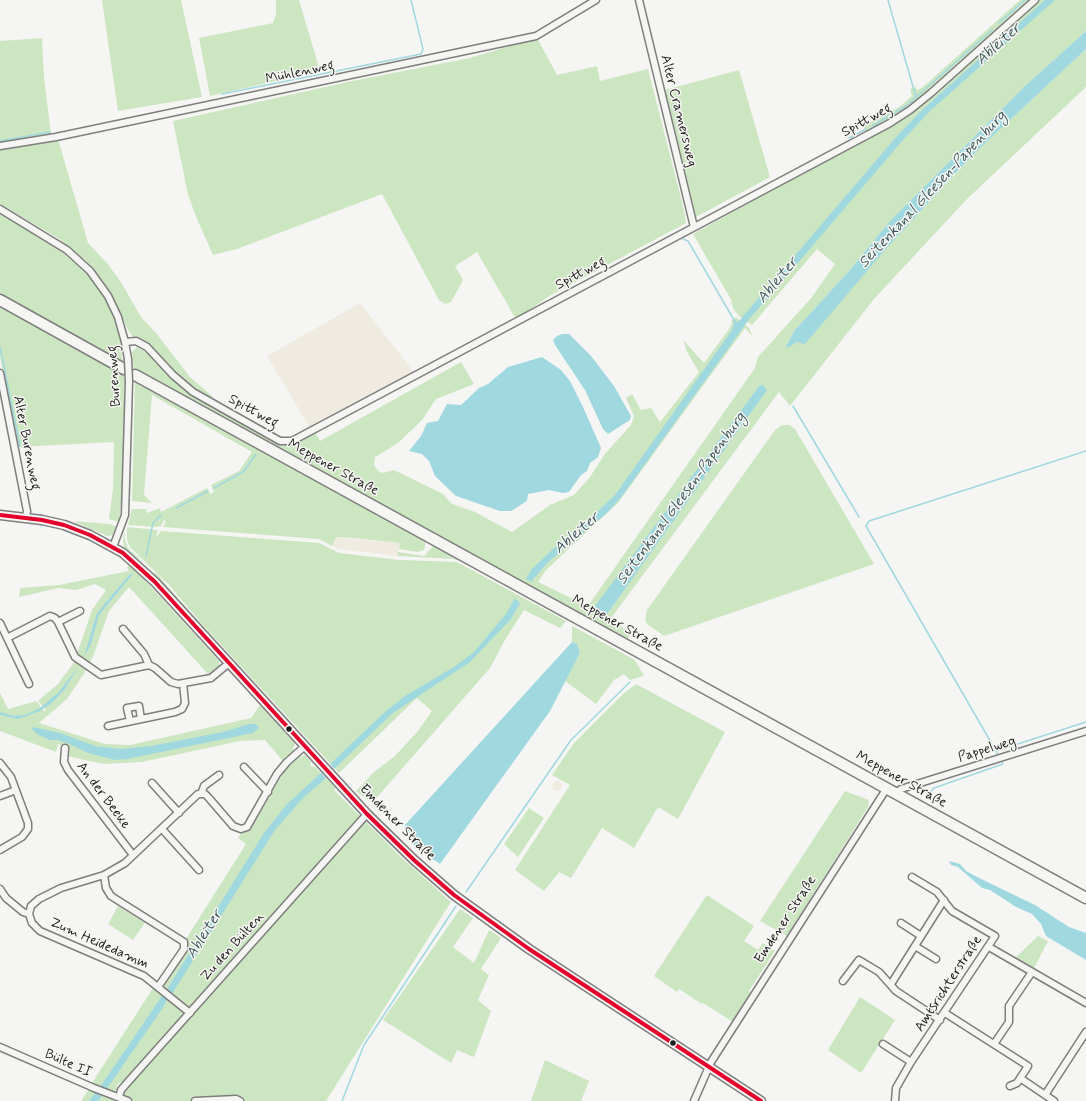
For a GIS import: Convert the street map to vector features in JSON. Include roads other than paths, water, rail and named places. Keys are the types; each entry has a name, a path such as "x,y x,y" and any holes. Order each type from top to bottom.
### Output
{"main road":[{"path":"0,300 124,369"},
{"name":"Meppener Straße","path":"132,378 887,788 1086,898"}],"street":[{"name":"Mühlenweg","path":"0,146 56,137 536,36 596,0"},
{"name":"Alter Cramersweg","path":"639,0 694,227"},
{"name":"Spittweg","path":"126,342 136,341 147,347 173,375 193,392 280,441 292,441 890,123 910,110 1035,0"},
{"name":"Burenweg","path":"0,210 67,250 90,271 108,296 118,317 126,342 132,378 124,515 112,547"},
{"name":"Alter Burenweg","path":"0,373 27,511 26,517"},
{"name":"Emdener Straße","path":"0,515 26,517 58,523 74,528 112,547 138,565 367,814 414,860 476,911 529,949 762,1101"},
{"path":"58,622 80,611"},
{"path":"7,638 50,616 55,618 58,622 75,657 101,675 149,665 155,668 171,682 183,683 211,678 229,663"},
{"path":"0,623 29,684"},
{"path":"123,630 144,654 149,665"},
{"path":"108,726 175,712 182,709 185,703 183,683"},
{"path":"130,722 127,708 139,706 141,719"},
{"name":"Pappelweg","path":"896,793 901,789 1086,731"},
{"path":"29,914 31,906 44,896 71,884 104,875 119,867 162,829 196,796 201,794 208,796 233,826 241,829 250,825 277,774 286,762 305,746"},
{"name":"An der Beeke","path":"65,748 64,762 68,770 133,855"},
{"path":"0,763 7,770 16,790 27,817 28,829 22,838 0,850"},
{"path":"244,767 268,792"},
{"path":"201,794 204,786 219,775"},
{"path":"152,783 179,812"},
{"name":"Emdener Straße","path":"708,1066 887,788"},
{"path":"0,796 16,790"},
{"name":"Zu den Bülten","path":"119,1098 121,1090 127,1083 367,814"},
{"path":"162,829 200,870"},
{"name":"Zum Heidedamm","path":"104,875 106,888 111,896 183,940 185,945 184,949 158,987"},
{"path":"890,984 944,900 937,892 912,877"},
{"name":"Zum Heidedamm","path":"0,889 12,903 23,912 29,914 32,923 40,931 134,971 158,987 190,1012"},
{"name":"Amtsrichterstraße","path":"895,1101 896,1088 911,1062 995,936 952,911 944,900"},
{"path":"902,923 921,936"},
{"path":"915,946 936,960"},
{"path":"989,947 1086,1003"},
{"path":"843,981 859,960 879,972 896,991 940,1020"},
{"path":"994,1044 1008,1022 1009,1006 1032,972"},
{"path":"945,1013 1028,1066 1017,1083 1010,1086"},
{"path":"1045,1095 1086,1032"},
{"path":"883,1044 911,1062"},
{"name":"Bülte II","path":"0,1047 128,1101"},
{"path":"694,1101 708,1066"},
{"path":"1020,1078 1054,1101"},
{"path":"195,1101 236,1099 240,1101"}],"water":[{"name":"Ableiter","path":"1045,0 1055,0 930,111 903,140 750,318 622,496 608,512 547,563 531,582 526,579 531,570 553,549 594,515 615,495 732,330 734,324 733,319 737,322 739,321 897,136 922,110"},
{"name":"Seitenkanal Gleesen-Papenburg","path":"1086,31 1086,49 981,147 948,181 884,251 805,344 797,342 788,348 786,346 795,330 849,271 890,221 1025,86"},
{"path":"562,334 569,334 591,356 614,386 631,416 630,420 608,434 603,429 585,390 555,345 553,340"},
{"path":"542,357 561,370 570,381 601,448 598,457 590,463 587,471 581,475 569,492 563,493 549,490 528,494 527,501 511,511 500,511 456,496 435,476 429,461 422,454 409,451 421,436 427,423 438,421 447,404 461,405 479,388 488,384 508,367"},
{"name":"Seitenkanal Gleesen-Papenburg","path":"760,385 764,386 767,390 607,614 599,611 595,606"},
{"path":"130,574 133,574 99,615 91,644 84,657 97,613"},
{"path":"515,598 520,603 511,619 470,662 393,713 334,769 330,764 386,711 405,696 454,667 473,653 506,614"},
{"path":"572,642 577,644 580,653 550,711 440,864 417,848 404,834 405,825"},
{"path":"78,667 65,689 53,702 40,711 18,719 0,715 0,712 14,716 25,715 40,708 59,692"},
{"path":"249,724 256,724 259,728 253,733 127,759 115,760 88,753 67,743 57,740 50,740 38,735 32,729 33,727 60,733 95,746 120,749 151,746 223,732"},
{"name":"Ableiter","path":"321,773 326,778 303,798 275,830 172,994 167,990 169,986 264,833 287,804"},
{"path":"949,861 960,864 966,871 1035,905 1069,927 1086,933 1086,960 1046,936 1041,924 1032,914 1016,907 990,890 982,888 958,867 951,865"},
{"path":"162,996 167,1000 162,1009 106,1090 100,1087"},
{"path":"95,1093 102,1096 98,1101 89,1101"}],"waterway":[{"path":"222,94 421,54 423,49 411,0"},
{"path":"888,0 916,97"},
{"name":"Ableiter","path":"999,23 1025,0"},
{"name":"Ableiter","path":"872,126 906,106 992,30"},
{"path":"849,138 866,129"},
{"path":"0,141 50,132"},
{"path":"683,239 688,241 734,320"},
{"path":"0,347 20,446"},
{"path":"793,406 859,517"},
{"path":"996,751 866,526 869,521 1086,451"},
{"path":"214,488 243,472 256,454"},
{"path":"176,508 208,491"},
{"path":"146,556 153,523 161,515"},
{"path":"466,892 571,740 630,682"},
{"path":"998,755 996,751 1086,722"},
{"path":"926,797 934,788 1003,764 1002,762"},
{"path":"342,1101 364,1045 456,906"}]}
